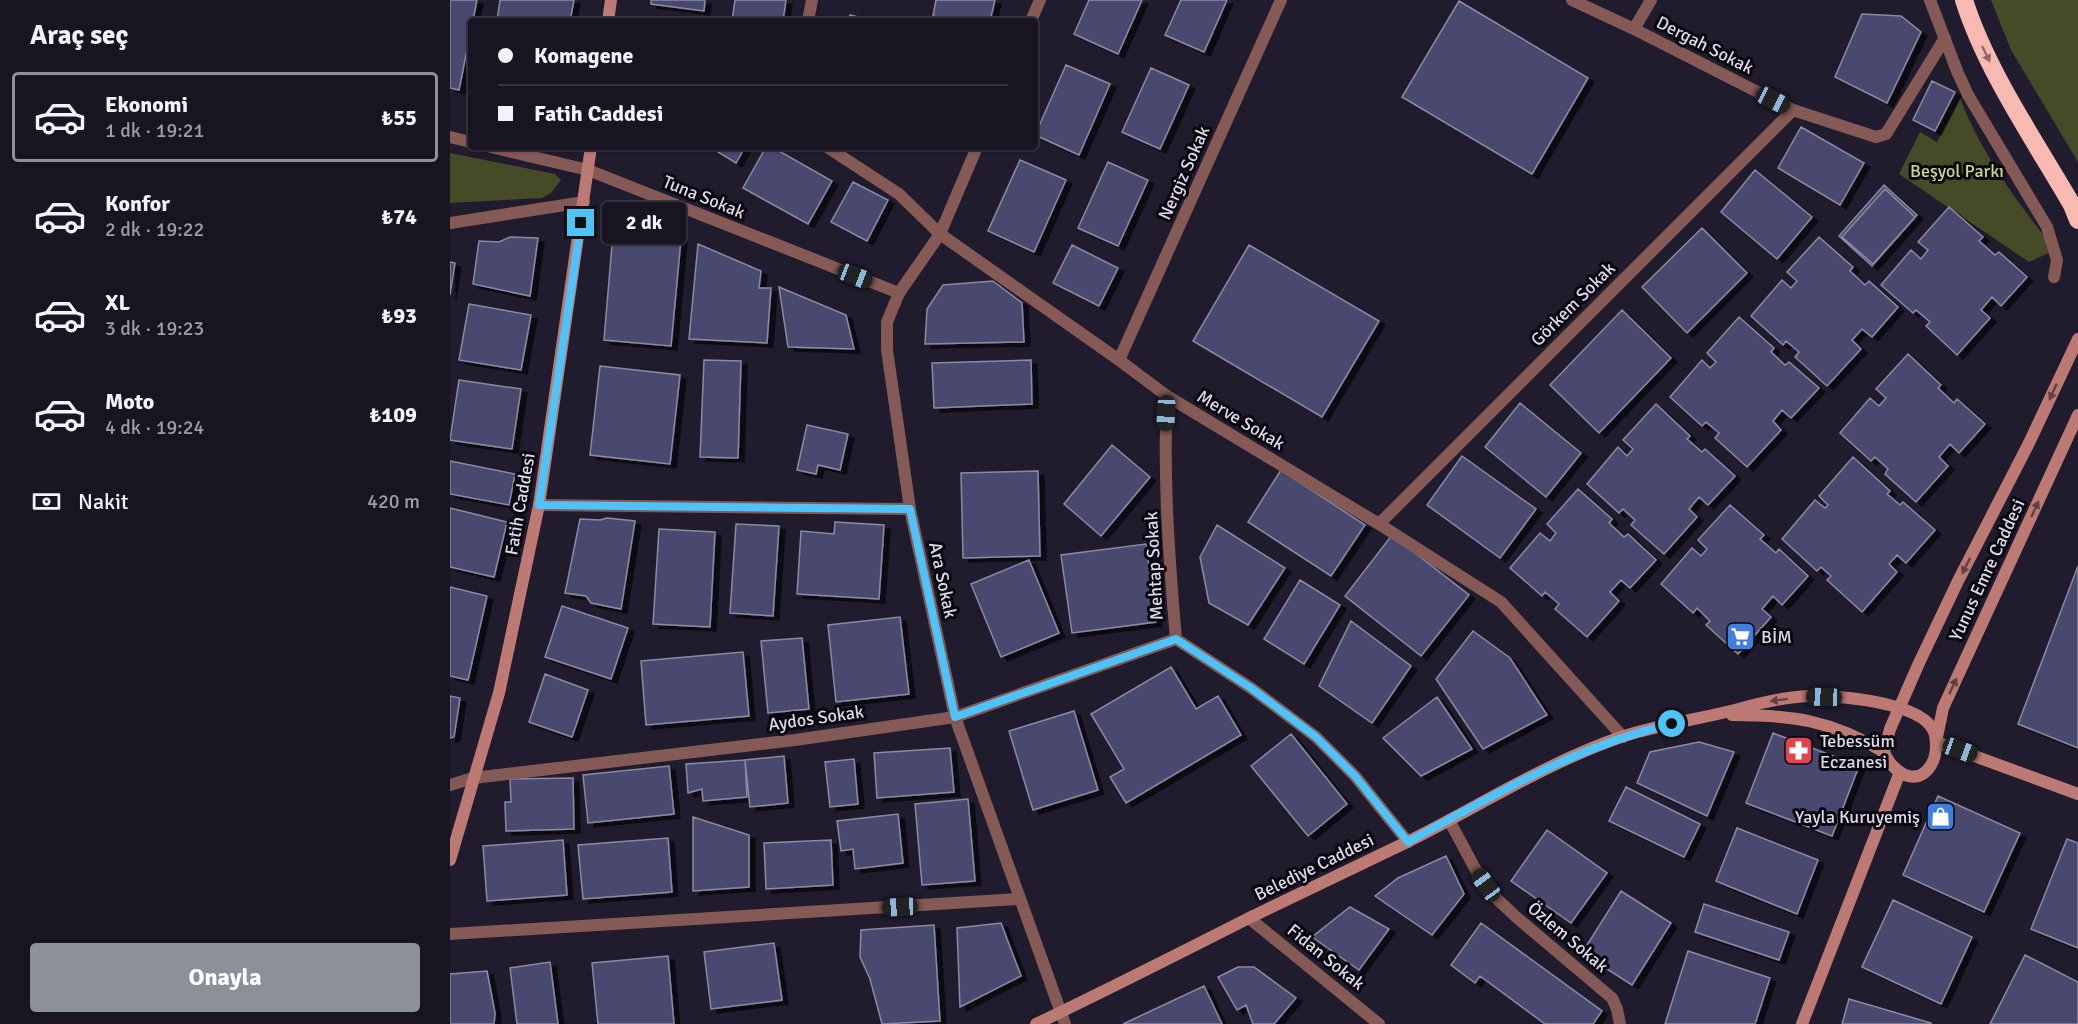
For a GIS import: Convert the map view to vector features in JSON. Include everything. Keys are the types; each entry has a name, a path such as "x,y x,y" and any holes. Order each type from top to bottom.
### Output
{"highway":[{"path":"1964,0 1972,26 1993,67 2072,205 2078,220"}],"street":[{"path":"608,18 611,0"},
{"path":"809,18 812,0"},
{"path":"1032,18 1040,0"},
{"name":"Nergiz Sokak","path":"1119,360 1281,0"},
{"name":"Dergah Sokak","path":"1572,0 1793,110 1876,137 1886,134 1945,38"},
{"path":"1634,29 1652,0"},
{"path":"1930,0 1968,94 2046,227 2057,260 2054,277"},
{"name":"Görkem Sokak","path":"1379,524 1793,110"},
{"path":"450,137 468,141"},
{"name":"Tuna Sokak","path":"504,150 588,170 899,293"},
{"name":"Fatih Caddesi","path":"450,860 499,693 539,505 591,150"},
{"name":"Merve Sokak","path":"832,150 899,194 939,234 1167,396 1379,524 1501,602 1623,737"},
{"name":"Ara Sokak","path":"976,150 939,234 899,293 887,322 887,350 910,509 955,717 1063,1018"},
{"path":"450,223 584,202"},
{"path":"1899,708 1915,714 1934,731 1935,756 1931,767 1925,773 1916,776 1908,776 1892,766 1884,752 1890,729 1899,708 1958,581 2029,443 2078,339"},
{"name":"Mehtap Sokak","path":"1167,396 1166,462 1176,639 1251,688 1316,737 1355,776 1408,842"},
{"name":"Yunus Emre Caddesi","path":"1936,742 1943,708 2077,419"},
{"path":"539,505 910,509"},
{"name":"Aydos Sokak","path":"450,785 473,777 795,740 955,717 1176,639"},
{"name":"Belediye Caddesi","path":"1036,1024 1063,1018 1249,918 1408,842 1523,781 1623,737 1771,700 1809,696 1865,700 1899,708"},
{"name":"Belediye Caddesi","path":"1713,715 1769,715 1805,719 1832,726 1884,752"},
{"path":"1936,742 2078,794"},
{"path":"1802,1024 1900,772"},
{"name":"Özlem Sokak","path":"1449,820 1478,874 1494,896 1612,998 1620,1024"},
{"path":"450,934 1019,899"},
{"name":"Fidan Sokak","path":"1249,918 1379,1024"}],"green space":[{"path":"1991,0 2078,0 2078,162 2011,50"},
{"name":"Beşyol Parkı","path":"1960,98 1989,157 2053,251 2029,262 1899,174 1920,132 1937,142"},
{"path":"450,153 555,174 561,180 551,193 542,198 450,203"}],"building":[{"path":"450,0 477,0 473,18 468,18 468,45 459,90 450,88"},
{"path":"500,0 574,0 571,18 497,18"},
{"path":"651,0 705,0 704,11 651,4"},
{"path":"735,0 786,0 783,18 732,18"},
{"path":"936,0 995,0 991,18 933,16"},
{"path":"1089,0 1142,0 1118,54 1074,34"},
{"path":"1181,0 1227,0 1204,52 1165,35"},
{"path":"1459,1 1588,78 1532,174 1402,97"},
{"path":"1862,14 1901,16 1921,32 1887,103 1835,77"},
{"path":"1066,65 1110,84 1079,155 1038,136 1038,128"},
{"path":"1151,68 1189,85 1160,149 1122,132"},
{"path":"1932,81 1955,92 1935,131 1913,120"},
{"path":"1801,127 1864,163 1840,205 1778,168"},
{"path":"715,150 743,150 736,163"},
{"path":"764,150 777,150 832,181 808,224 743,188"},
{"path":"1020,160 1066,180 1034,252 988,231"},
{"path":"1108,162 1148,180 1118,246 1078,228"},
{"path":"1755,170 1812,217 1777,259 1721,212"},
{"path":"853,182 888,200 867,241 831,222"},
{"path":"1884,185 1917,215 1872,266 1839,236"},
{"path":"1885,189 1915,217 1873,264 1842,237"},
{"path":"1949,207 1983,237 1979,241 1995,255 1999,252 2027,277 2001,306 1992,297 1981,310 1990,318 1957,355 1926,326 1930,322 1916,310 1913,313 1881,285 1911,250 1921,259 1928,250 1918,242"},
{"path":"1702,228 1747,273 1687,333 1642,287"},
{"path":"613,233 681,239 671,346 604,340"},
{"path":"510,237 538,238 530,296 473,284 479,241 499,242"},
{"path":"1819,237 1853,267 1850,271 1865,285 1869,281 1898,307 1872,337 1862,329 1852,340 1861,349 1827,386 1795,357 1799,352 1786,341 1783,345 1751,316 1782,280 1791,288 1797,281 1787,272"},
{"path":"698,244 761,271 759,288 771,288 767,343 689,339"},
{"path":"1072,245 1118,268 1099,306 1053,283"},
{"path":"1249,245 1379,321 1322,417 1193,341"},
{"path":"450,262 455,263 450,295"},
{"path":"993,281 1022,303 1024,342 925,344 927,309 943,285"},
{"path":"779,287 846,315 854,349 788,347"},
{"path":"469,304 531,315 521,370 459,360"},
{"path":"1622,310 1671,358 1599,433 1550,385"},
{"path":"1739,317 1774,348 1771,352 1785,365 1789,362 1819,388 1791,418 1782,410 1773,421 1781,430 1747,467 1715,438 1719,433 1706,422 1702,426 1670,397 1702,360 1710,368 1716,362 1707,353"},
{"path":"1908,354 1941,385 1938,388 1954,403 1957,399 1985,424 1959,453 1950,444 1939,457 1948,466 1916,502 1885,474 1888,469 1875,457 1871,461 1840,433 1870,398 1879,406 1886,398 1876,389"},
{"path":"704,360 741,361 738,458 700,457"},
{"path":"1031,360 1032,404 934,408 932,363"},
{"path":"600,366 680,375 670,464 590,455"},
{"path":"459,380 521,389 512,449 450,440"},
{"path":"1520,403 1581,453 1546,497 1485,447"},
{"path":"1656,404 1690,436 1687,439 1702,452 1705,449 1735,476 1708,505 1699,497 1689,509 1697,517 1664,554 1631,525 1635,520 1623,509 1619,513 1587,484 1618,447 1627,456 1633,449 1623,440"},
{"path":"807,425 848,434 840,470 818,465 816,474 797,470"},
{"path":"1112,445 1150,477 1101,536 1064,504"},
{"path":"1462,456 1536,509 1500,558 1427,505"},
{"path":"1853,457 1890,491 1887,494 1900,505 1903,502 1935,530 1906,563 1897,555 1889,564 1897,572 1862,612 1827,580 1831,576 1821,567 1817,571 1782,539 1815,500 1825,508 1828,505 1819,496"},
{"path":"450,461 515,474 509,505 450,494"},
{"path":"1281,470 1365,525 1331,576 1248,522"},
{"path":"1038,471 1040,556 963,558 961,473"},
{"path":"1578,489 1612,519 1609,523 1624,537 1628,534 1656,560 1630,588 1621,580 1610,592 1619,601 1587,637 1555,609 1559,604 1545,592 1542,596 1510,568 1540,533 1550,541 1556,533 1547,524"},
{"path":"1730,505 1764,535 1760,539 1776,553 1779,549 1808,576 1782,605 1773,596 1762,609 1771,617 1738,654 1706,625 1710,621 1697,608 1693,613 1661,584 1692,548 1701,556 1707,549 1698,540"},
{"path":"450,508 507,522 494,577 450,567"},
{"path":"607,518 635,521 621,609 591,603 586,596 565,593 580,519"},
{"path":"835,522 884,525 879,599 797,594 801,531 834,534"},
{"path":"736,524 779,526 773,616 730,613"},
{"path":"1217,525 1285,568 1248,625 1209,603 1200,557"},
{"path":"659,529 715,532 710,627 653,624"},
{"path":"1392,535 1469,595 1421,656 1345,596"},
{"path":"1146,544 1156,622 1072,633 1061,555"},
{"path":"1029,560 1059,633 1001,657 971,584"},
{"path":"2078,566 2078,748 2018,724"},
{"path":"1300,580 1340,605 1304,664 1264,639"},
{"path":"450,587 487,596 468,680 450,676"},
{"path":"562,606 628,628 611,679 545,657"},
{"path":"900,617 909,694 836,702 828,625"},
{"path":"1351,621 1411,666 1372,723 1319,686"},
{"path":"1473,631 1510,658 1547,715 1483,749 1436,679"},
{"path":"802,638 809,709 768,713 761,641"},
{"path":"743,652 749,716 646,725 641,661"},
{"path":"1171,667 1196,709 1218,696 1241,735 1126,803 1110,777 1124,769 1091,714"},
{"path":"545,674 588,690 572,737 529,722"},
{"path":"450,696 460,698 454,737 450,738"},
{"path":"1437,697 1472,749 1421,776 1383,738"},
{"path":"1074,711 1098,790 1033,810 1009,731"},
{"path":"1773,733 1859,766 1832,836 1746,803"},
{"path":"1291,734 1347,804 1308,836 1251,766"},
{"path":"1699,742 1734,752 1707,816 1637,783 1650,752"},
{"path":"950,748 954,792 877,798 874,753"},
{"path":"784,756 788,803 750,807 745,760"},
{"path":"854,759 858,804 830,807 825,762"},
{"path":"745,760 747,797 703,801 702,789 688,793 686,764"},
{"path":"669,766 674,814 588,823 583,775"},
{"path":"573,778 574,829 506,831 505,802 511,802 510,779"},
{"path":"1626,787 1700,824 1684,857 1609,821"},
{"path":"1938,796 2020,833 1984,912 1903,875"},
{"path":"968,799 975,881 922,885 915,804"},
{"path":"898,814 903,863 855,869 853,849 841,851 837,821"},
{"path":"693,817 749,835 749,887 693,891"},
{"path":"1737,828 1818,860 1797,914 1716,881"},
{"path":"1547,830 1607,873 1571,923 1511,881"},
{"path":"668,838 672,892 583,899 578,845"},
{"path":"2067,839 2078,843 2078,948 2031,929"},
{"path":"563,840 567,895 487,901 483,846"},
{"path":"831,840 833,885 766,889 764,843"},
{"path":"1446,856 1464,894 1432,935 1375,896 1398,878"},
{"path":"1621,891 1671,923 1632,985 1582,953"},
{"path":"1893,900 1972,937 1941,1004 1862,967"},
{"path":"1704,904 1789,932 1779,960 1695,932"},
{"path":"1350,907 1389,929 1359,970 1312,937"},
{"path":"1001,923 1021,976 960,1007 957,928"},
{"path":"1481,923 1602,1011 1593,1024 1545,1024 1480,976 1475,983 1451,965"},
{"path":"934,925 940,1021 882,1024 870,979 860,957 861,930"},
{"path":"774,943 782,1000 711,1009 704,952"},
{"path":"1688,951 1770,978 1755,1024 1665,1024"},
{"path":"2025,955 2078,982 2078,1024 1990,1024"},
{"path":"668,956 674,1024 598,1024 592,963"},
{"path":"550,962 558,1024 517,1024 510,968"},
{"path":"1238,967 1254,967 1296,998 1274,1024 1253,1024 1246,1005 1237,1010 1218,977"},
{"path":"487,971 495,1013 494,1024 450,1024 450,974"},
{"path":"1204,986 1222,1024 1123,1024"},
{"path":"1849,999 1931,1023 1931,1024 1842,1024"}],"place":[{"name":"BİM","path":"1740,637"},
{"name":"Tebessüm Eczanesi","path":"1799,751"},
{"name":"Yayla Kuruyemiş","path":"1941,817"}],"route":[{"path":"581,223 539,505 910,509 955,717 1176,639 1251,688 1316,737 1355,776 1408,842 1523,781 1585,753 1623,737 1672,724"}]}
